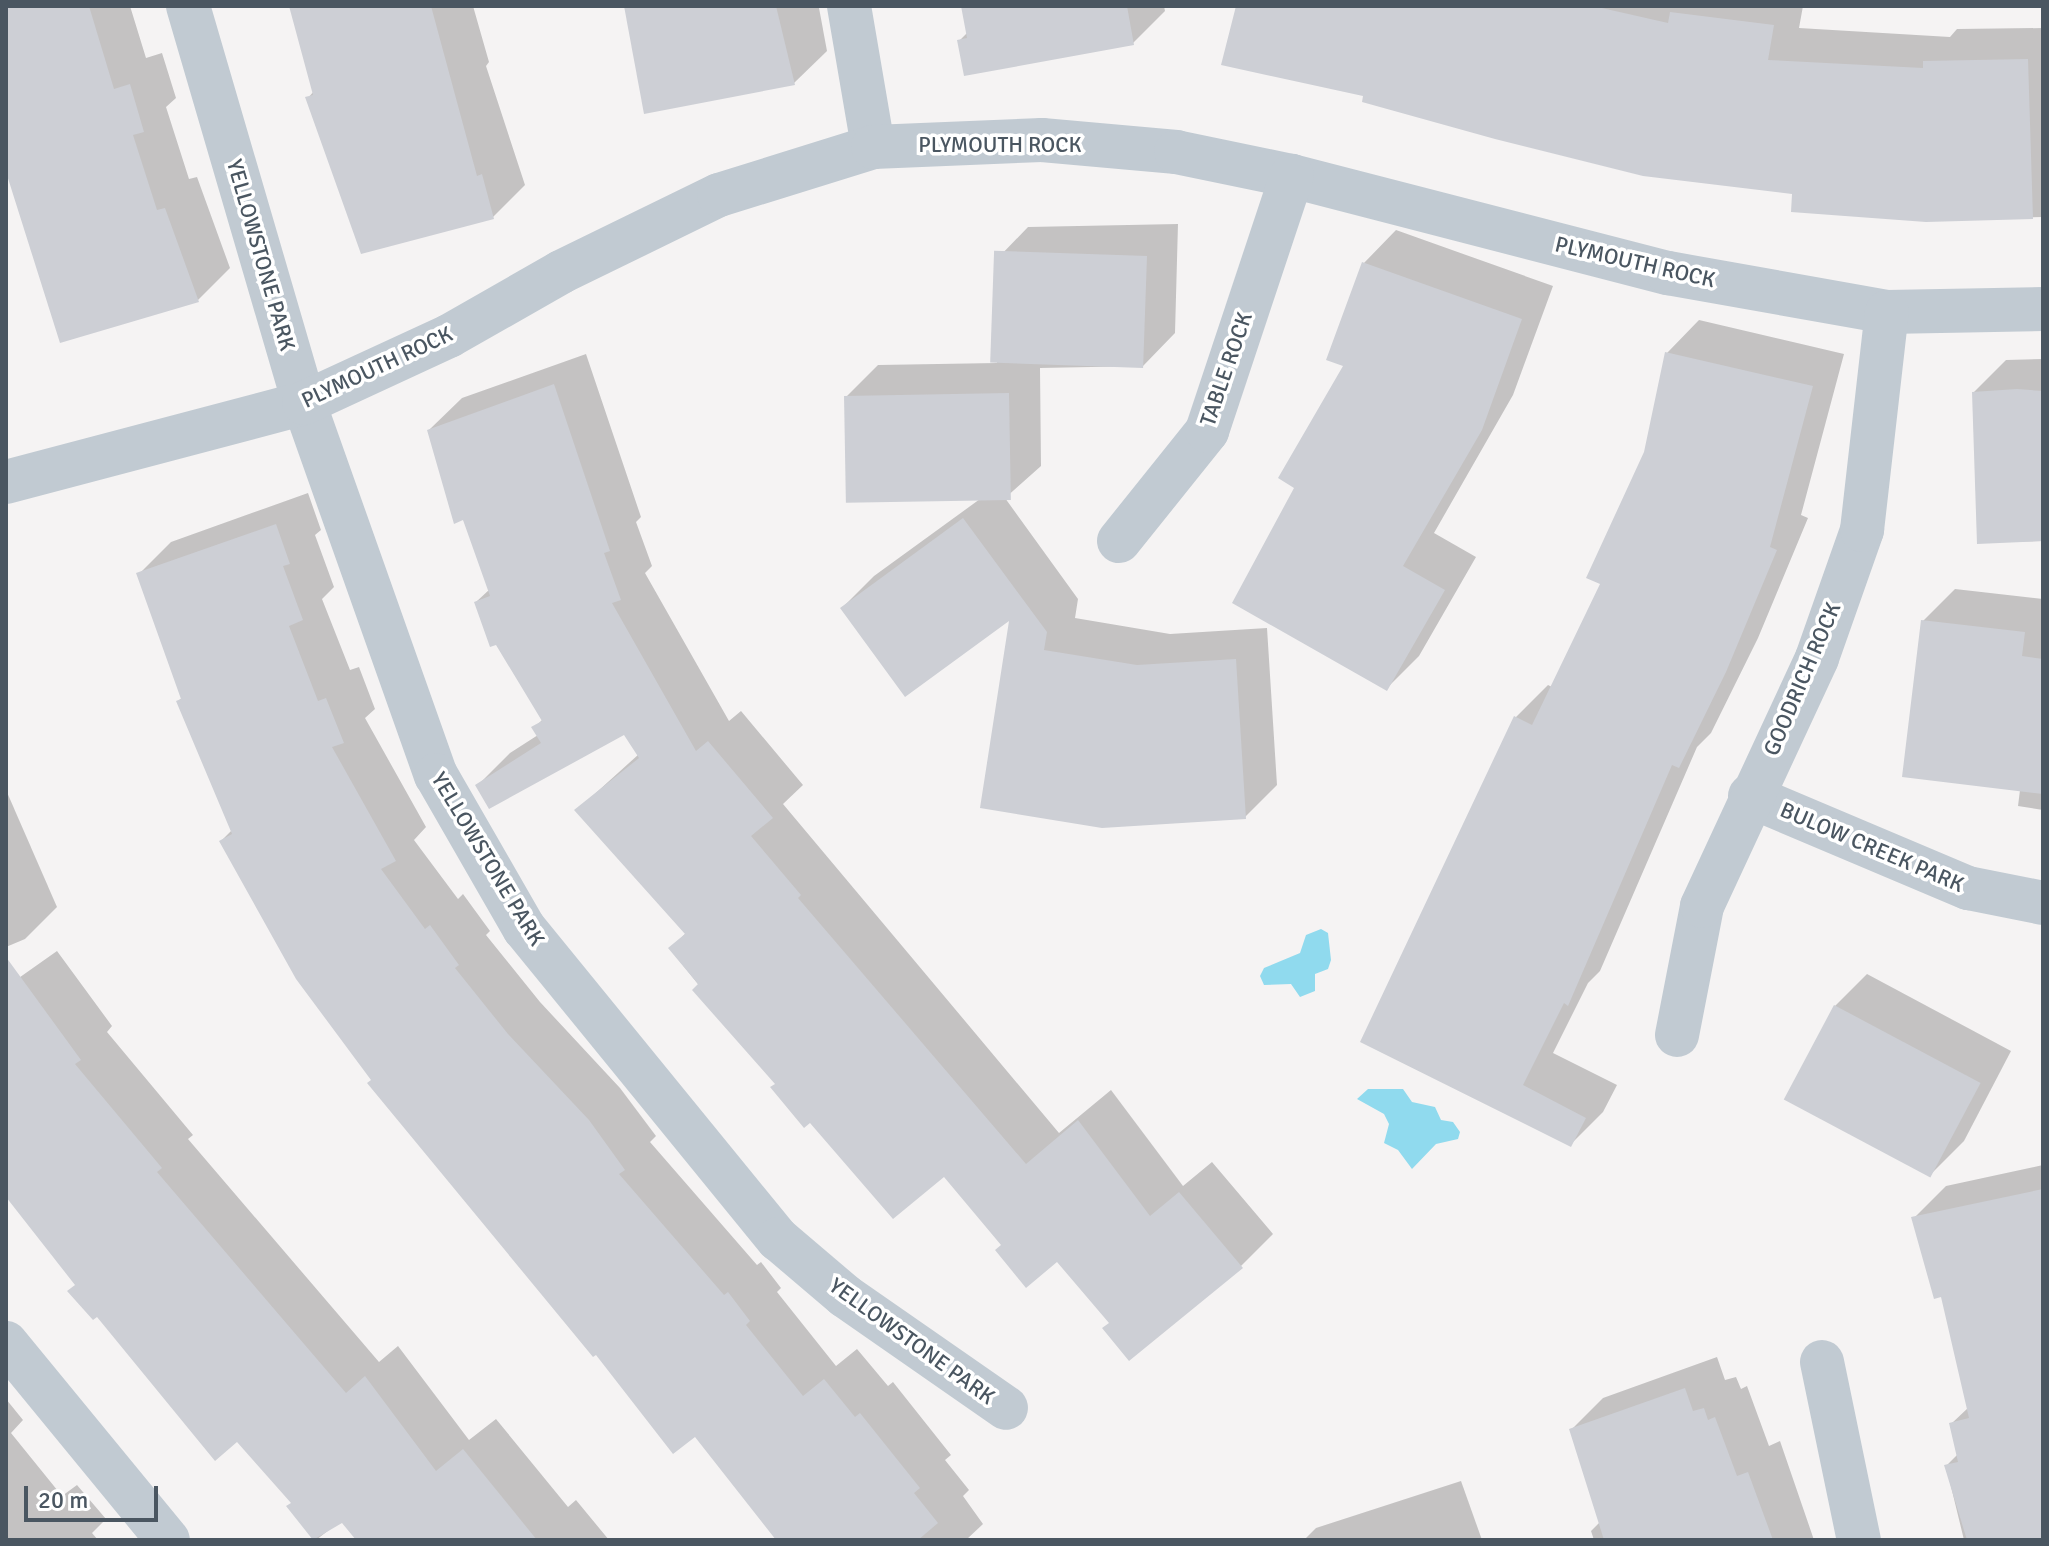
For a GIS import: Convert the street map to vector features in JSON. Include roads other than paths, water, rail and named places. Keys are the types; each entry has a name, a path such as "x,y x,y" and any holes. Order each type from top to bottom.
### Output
{"street":[{"name":"YELLOWSTONE PARK","path":"188,6 304,403 436,775 524,928 778,1239 845,1296 1006,1408"},
{"path":"849,6 873,147"},
{"name":"PLYMOUTH ROCK","path":"6,482 304,403 449,336 561,272 719,195 873,147 1042,140 1176,152 1292,176 1668,273 1887,312 2043,309"},
{"name":"TABLE ROCK","path":"1119,541 1207,431 1292,176"},
{"name":"GOODRICH ROCK","path":"1677,1035 1702,906 1750,796 1817,658 1862,530 1887,312"},
{"name":"BULOW CREEK PARK","path":"1750,796 1968,888 2043,903"},
{"path":"6,1343 168,1540"},
{"path":"1822,1362 1859,1540"}],"water":[{"path":"1321,929 1328,933 1331,960 1328,969 1315,974 1315,991 1300,997 1291,984 1264,985 1260,976 1264,968 1300,953 1306,935"},
{"path":"1368,1089 1403,1089 1412,1102 1435,1107 1441,1120 1453,1122 1460,1132 1458,1139 1436,1144 1412,1169 1398,1150 1384,1143 1389,1124 1384,1114 1357,1099"}]}
